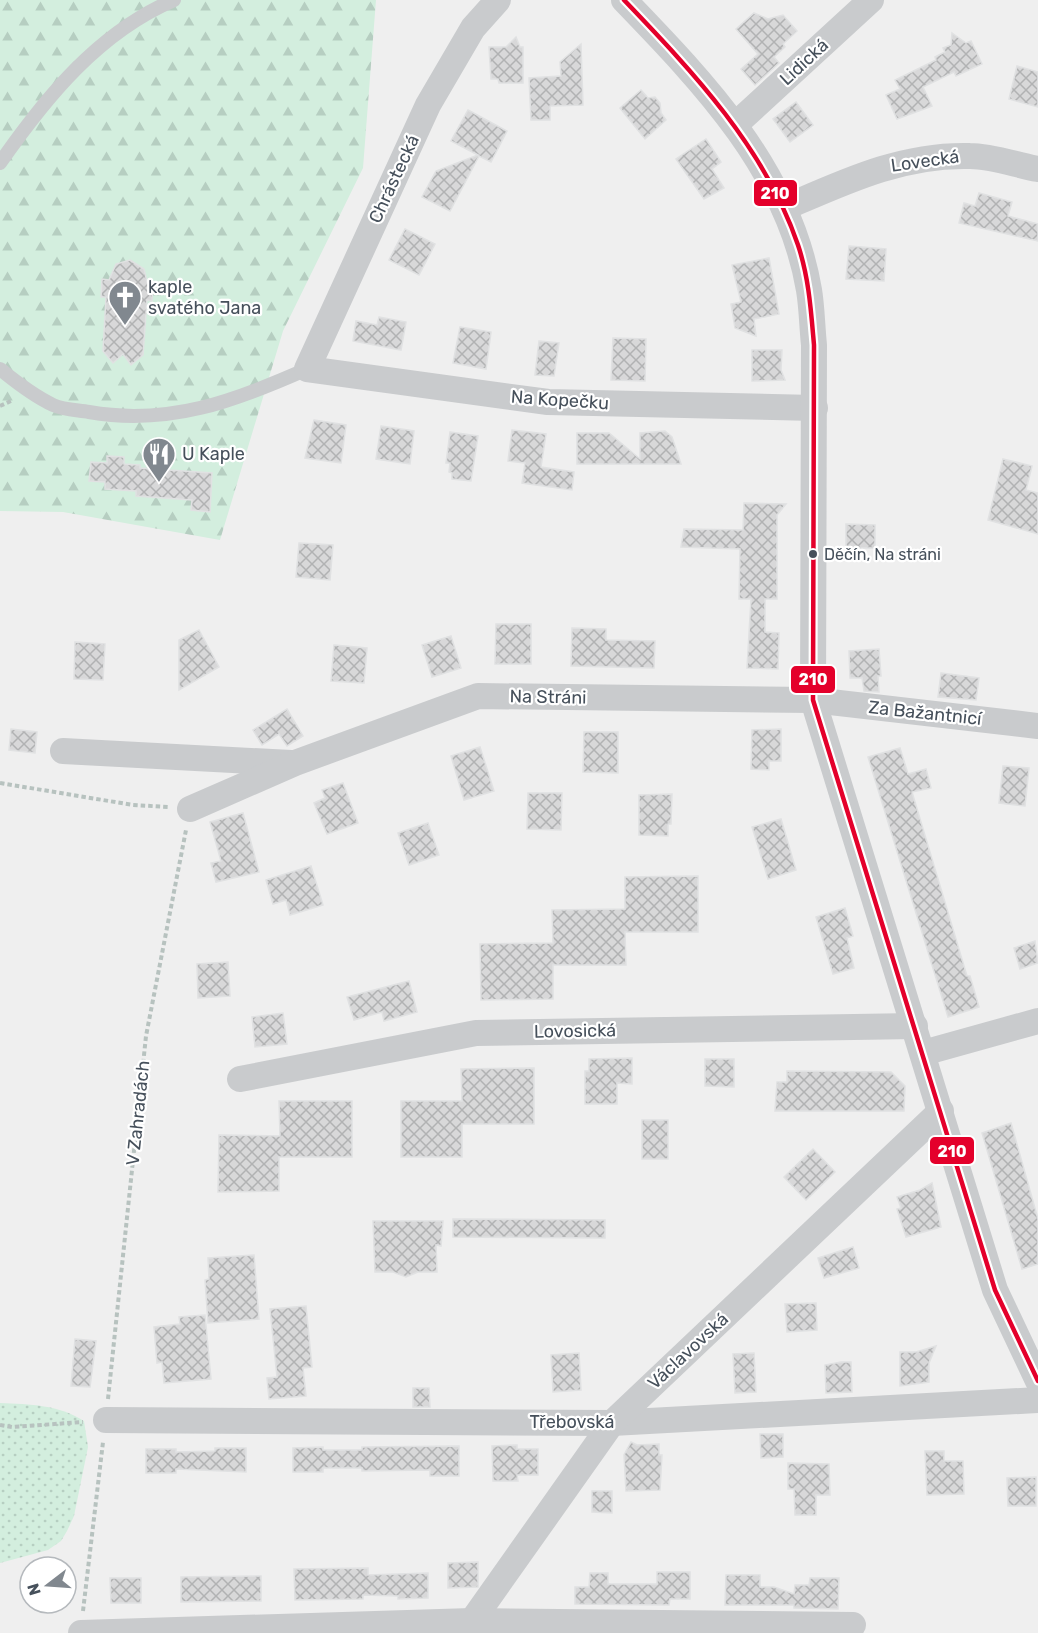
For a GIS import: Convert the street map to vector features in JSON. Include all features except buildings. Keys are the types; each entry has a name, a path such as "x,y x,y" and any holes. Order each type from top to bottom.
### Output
{"street":[{"name":"Chrástecká","path":"307,369 428,105 473,28 498,0"},
{"path":"624,0 691,69 736,124 762,164 784,208 799,249 809,290 814,345 813,700 995,1290 1038,1381"},
{"name":"Lidická","path":"736,124 872,0"},
{"name":"Lovecká","path":"784,208 874,169 914,159 971,156 1038,170"},
{"name":"Na Kopečku","path":"307,369 548,402 814,408"},
{"name":"Na Stráni","path":"190,809 295,763 478,696 813,700"},
{"name":"Za Bažantnicí","path":"813,700 1038,726"},
{"name":"Na Stráni","path":"63,751 295,763"},
{"path":"923,1053 1038,1021"},
{"name":"Lovosická","path":"240,1079 476,1033 915,1026"},
{"name":"Václavovská","path":"480,1625 612,1423 940,1112"},
{"name":"Třebovská","path":"105,1420 612,1423 1038,1400"},
{"path":"81,1633 480,1625 853,1625"}],"lane":[{"path":"0,162 63,81 112,35 152,9 174,0"},
{"path":"0,369 30,393 56,407 109,416 168,415 243,397 307,369"}],"path":[{"path":"0,783 133,805 190,809"},
{"name":"V Zahradách","path":"81,1633 146,1035 190,809"},
{"path":"0,1425 12,1427 105,1420"}],"green space":[{"path":"0,0 376,0 363,168 283,331 220,540 63,512 0,511"},
{"path":"0,1403 44,1406 84,1421 88,1447 74,1516 67,1531 61,1541 48,1550 30,1555 18,1555 18,1558 0,1563"}],"transit line":[{"name":"210","path":"624,0 701,84 747,144 784,210 802,257 809,295 814,345 813,700 995,1290 1038,1381"}],"place":[{"name":"kaple svatého Jana","path":"125,326"},
{"name":"U Kaple","path":"159,483"},
{"name":"Děčín, Na stráni","path":"813,554"}]}
